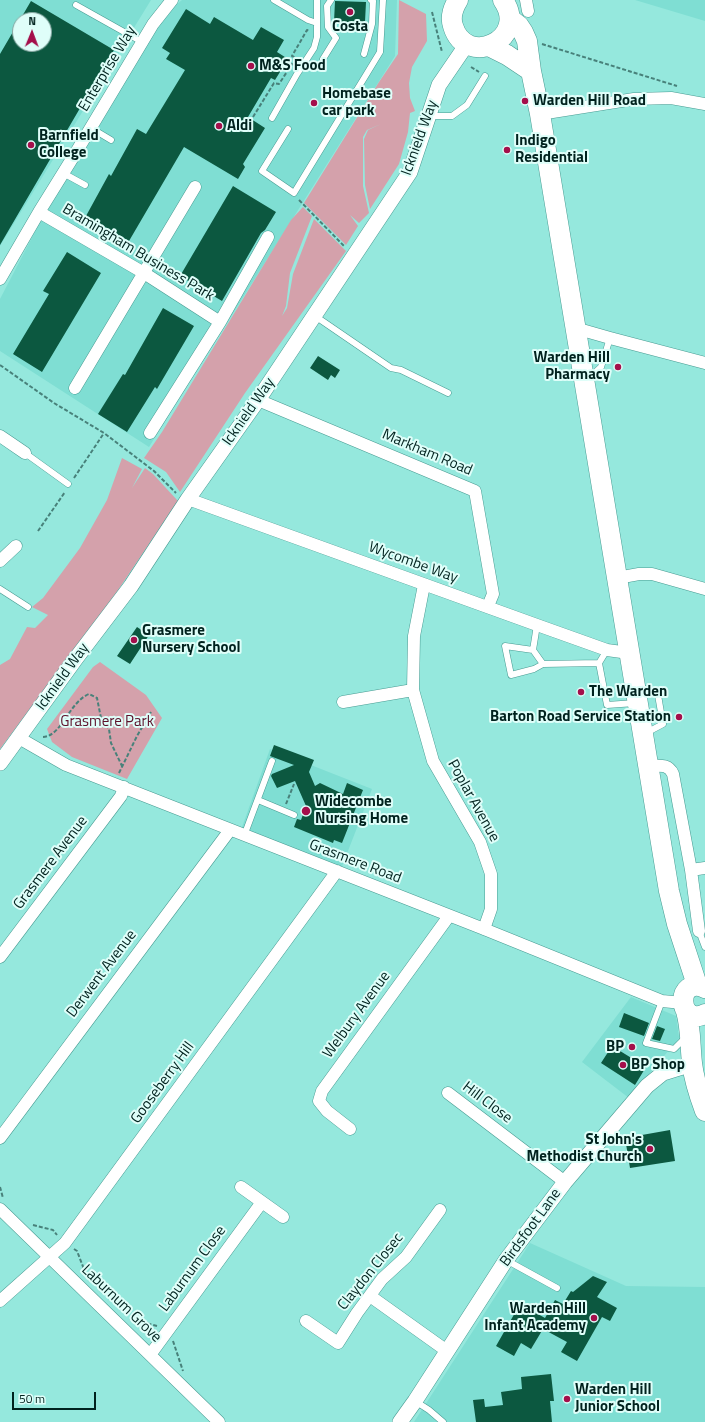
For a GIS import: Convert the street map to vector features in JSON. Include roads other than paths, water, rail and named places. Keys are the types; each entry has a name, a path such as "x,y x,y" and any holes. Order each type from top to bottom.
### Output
{"highway":[{"path":"453,2 452,22 454,31 460,39 467,44 474,46 489,46 504,36 508,28 510,19 508,9 503,0"},
{"path":"510,19 519,26 527,42 669,891 677,924 701,986 687,990 683,998 691,1009 689,1023 700,1029 692,1064 698,1093 705,1110"},
{"path":"489,46 507,55 531,71"}],"street":[{"name":"Enterprise Way","path":"0,279 153,24 172,0"},
{"name":"Icknield Way","path":"0,763 131,586 188,499 258,400 410,172 439,85 467,44"},
{"path":"540,114 634,99 671,98 705,104"},
{"path":"75,388 195,187"},
{"name":"Bramingham Business Park","path":"39,212 144,272 220,322"},
{"path":"150,433 220,322 268,237"},
{"path":"576,328 705,363"},
{"name":"Markham Road","path":"258,400 475,491 493,594 488,606"},
{"path":"0,436 25,453"},
{"name":"Wycombe Way","path":"188,499 608,650 629,653"},
{"path":"0,561 16,546"},
{"path":"617,578 639,574 652,574 705,589"},
{"name":"Poplar Avenue","path":"424,585 414,636 413,690 433,761 480,842 491,874 491,909 484,929"},
{"path":"343,702 413,690"},
{"name":"Grasmere Road","path":"19,738 66,765 484,929 662,1002 691,1009"},
{"path":"648,766 666,766 673,774 691,870 699,931"},
{"name":"Grasmere Avenue","path":"0,957 121,796 119,785"},
{"name":"Derwent Avenue","path":"0,1138 230,830"},
{"path":"691,870 705,868"},
{"name":"Gooseberry Hill","path":"0,1301 51,1257 70,1236 337,871"},
{"name":"Welbury Avenue","path":"350,1129 327,1112 320,1102 322,1091 449,916"},
{"name":"Birdsfoot Lane","path":"400,1422 506,1260 565,1182 647,1086 663,1073 692,1064"},
{"name":"Hill Close","path":"448,1093 565,1182"},
{"path":"241,1187 283,1217"},
{"name":"Laburnum Close","path":"150,1355 262,1202"},
{"name":"Laburnum Grove","path":"0,1209 219,1422"},
{"name":"Claydon Closec","path":"306,1321 338,1344 356,1313 382,1279 406,1257 440,1210"},
{"path":"370,1296 447,1351"}],"lane":[{"path":"274,0 308,20 317,23"},
{"path":"272,118 297,74 314,48 317,37 317,0"},
{"path":"323,60 336,38 328,27 327,6 331,0"},
{"path":"364,54 372,24 373,1 371,0"},
{"path":"288,129 262,171 294,193 380,52 383,0"},
{"path":"76,5 142,42"},
{"path":"428,116 452,116 462,109 467,105 485,76"},
{"path":"91,128 111,140"},
{"path":"63,173 85,185"},
{"path":"314,316 391,368 401,370 448,393"},
{"path":"584,382 601,367 610,338"},
{"path":"25,453 68,484"},
{"path":"0,589 28,607"},
{"path":"537,625 533,650 543,664"},
{"path":"533,650 505,646 511,675 534,669 543,664 599,663"},
{"path":"608,650 599,663 607,705 637,703"},
{"path":"634,682 640,688 658,695 663,724 643,736"},
{"path":"244,836 272,761"},
{"path":"258,800 294,815"},
{"path":"699,931 705,947"},
{"path":"662,1002 646,1044 674,1049 700,1029"},
{"path":"506,1260 557,1288"},
{"path":"415,1401 443,1422"}],"place":[{"name":"Costa","path":"350,12"},
{"name":"M&S Food","path":"251,66"},
{"name":"Warden Hill Road","path":"525,101"},
{"name":"Homebase car park","path":"314,103"},
{"name":"Aldi","path":"219,126"},
{"name":"Barnfield College","path":"31,145"},
{"name":"Indigo Residential","path":"507,150"},
{"name":"Warden Hill Pharmacy","path":"618,367"},
{"name":"Grasmere Nursery School","path":"134,640"},
{"name":"The Warden","path":"581,692"},
{"name":"Barton Road Service Station","path":"679,717"},
{"name":"Widecombe Nursing Home","path":"306,811"},
{"name":"BP","path":"632,1047"},
{"name":"BP Shop","path":"623,1065"},
{"name":"St John's Methodist Church","path":"650,1149"},
{"name":"Warden Hill Infant Academy","path":"594,1318"},
{"name":"Warden Hill Junior School","path":"567,1399"}],"park label":[{"name":"Grasmere Park","path":"107,722"}]}
